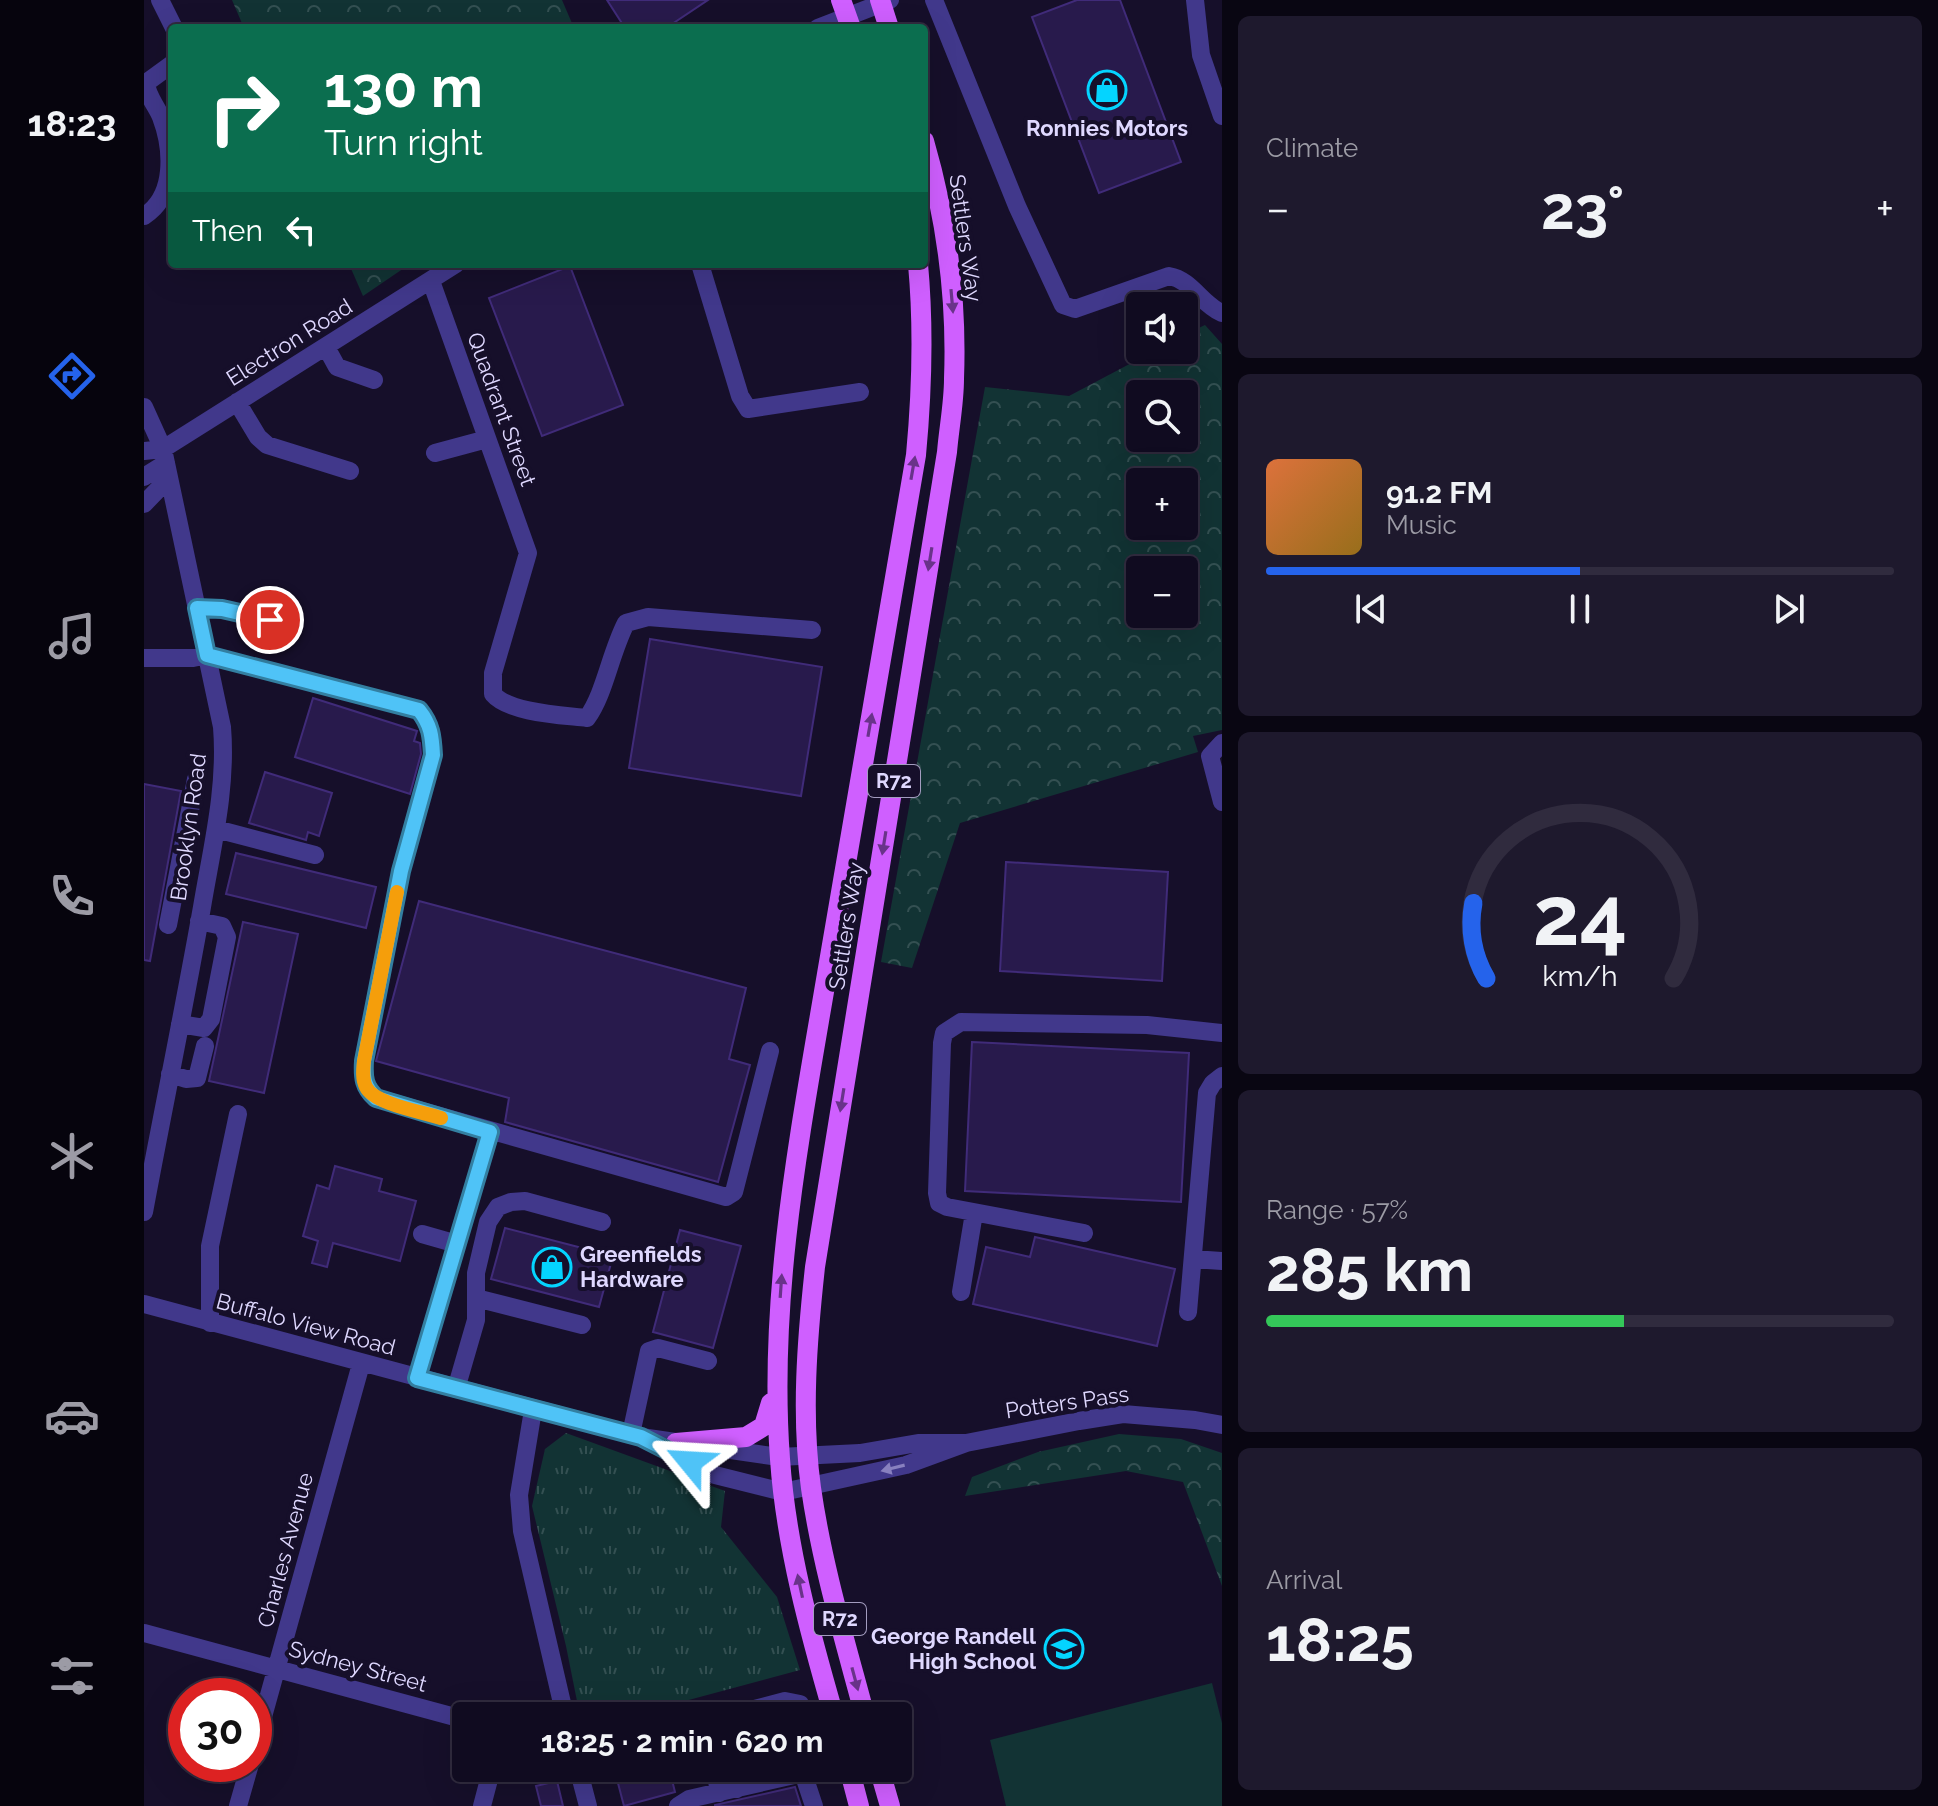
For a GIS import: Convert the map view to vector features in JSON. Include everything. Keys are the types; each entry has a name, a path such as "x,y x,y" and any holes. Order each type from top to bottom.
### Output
{"main road":[{"path":"884,1 888,24"},
{"name":"Settlers Way","path":"861,1702 811,1488 806,1409 809,1323 815,1267 947,452 954,379 953,311 946,238 928,159"},
{"name":"Settlers Way","path":"830,1702 804,1603 779,1457 782,1267 797,1150 916,455 923,379 923,315 918,268"},
{"path":"676,1443 746,1437 764,1426 771,1406 779,1321"},
{"path":"853,1782 859,1806"},
{"path":"883,1782 890,1806"}],"street":[{"path":"160,0 172,24"},
{"path":"934,0 1017,206 1063,305 1075,309 1169,276 1188,284 1203,301 1222,313"},
{"path":"1195,0 1196,28 1213,62 1222,116"},
{"path":"827,24 884,1"},
{"path":"168,67 146,83 147,92 161,117 168,145"},
{"path":"144,216 156,208 168,178"},
{"name":"Electron Road","path":"160,460 237,402 450,268"},
{"path":"701,268 740,396 748,409 860,392"},
{"name":"Quadrant Street","path":"431,281 528,553 493,673 493,694 500,703 537,712 587,718 597,704 614,646 626,623 648,617 812,630"},
{"path":"326,347 337,367 374,380"},
{"path":"237,402 258,437 267,445 350,471"},
{"name":"Brooklyn Road","path":"144,1212 222,796 224,750 197,608 146,414"},
{"path":"435,453 487,439"},
{"path":"144,477 160,460"},
{"path":"144,504 160,460"},
{"path":"197,608 222,609 294,625"},
{"path":"144,658 207,655 419,710 429,722 433,755 401,871 364,1061 366,1089 376,1098 726,1197 734,1192 770,1051"},
{"path":"1222,743 1210,756 1222,802"},
{"path":"168,925 196,779"},
{"path":"216,829 315,855"},
{"path":"179,869 207,876"},
{"path":"180,1024 204,1028 211,1019 227,937 222,926 199,921"},
{"path":"1084,1233 974,1213 939,1203 944,1033 961,1022 1147,1025 1222,1033"},
{"path":"170,1074 186,1079 197,1078 205,1046"},
{"path":"1188,1312 1207,1093 1222,1076"},
{"path":"210,1323 210,1246 238,1114"},
{"path":"417,1378 490,1132"},
{"path":"456,1389 476,1320 476,1273 488,1222 498,1207 525,1201 602,1222"},
{"path":"961,1292 974,1213"},
{"path":"422,1234 457,1244"},
{"path":"1193,1259 1222,1261"},
{"path":"476,1298 582,1325"},
{"name":"Buffalo View Road","path":"144,1304 636,1436 779,1457"},
{"path":"636,1436 649,1351 658,1348 708,1361"},
{"name":"Charles Avenue","path":"272,1686 361,1364"},
{"path":"533,1410 519,1495 522,1531 562,1702"},
{"name":"Potters Pass","path":"783,1492 906,1465 966,1443 1123,1414 1222,1425"},
{"name":"Buffalo View Road","path":"636,1436 715,1475 783,1492"},
{"name":"Potters Pass","path":"779,1457 860,1453 918,1443 966,1443"},
{"name":"Sydney Street","path":"144,1633 452,1716"},
{"path":"238,1806 245,1782"},
{"path":"482,1806 488,1782"},
{"path":"582,1782 588,1806"},
{"path":"723,1782 728,1791"},
{"path":"728,1791 730,1782"},
{"path":"678,1806 683,1801 763,1782"},
{"path":"811,1782 814,1806"}],"green space":[{"path":"232,0 562,0 572,24 242,24"},
{"path":"351,268 404,268 363,296"},
{"path":"1205,325 1222,344 1222,730 1193,736 1198,752 960,823 912,968 881,962 985,387 1069,396 1130,364 1198,364 1198,328"},
{"path":"566,1433 725,1491 721,1527 777,1597 800,1670 681,1702 577,1702 532,1506 545,1449"},
{"path":"1119,1434 1181,1439 1222,1453 1222,1586 1183,1482 1126,1471 965,1496 972,1477 1038,1452"},
{"path":"1212,1683 1222,1723 1222,1806 1006,1806 990,1740"}],"building":[{"path":"607,0 708,0 672,24 622,24"},
{"name":"Ronnies Motors","path":"1077,0 1120,0 1181,162 1099,193 1032,17"},
{"path":"571,268 623,405 542,436 489,298"},
{"path":"650,639 822,667 801,796 629,768"},
{"path":"313,698 417,731 414,741 420,743 421,754 410,794 295,757"},
{"path":"265,772 332,793 319,836 308,832 306,840 249,823"},
{"path":"144,784 181,791 150,961 144,960"},
{"path":"236,853 376,887 366,928 226,894"},
{"path":"1006,862 1168,872 1162,981 1000,971"},
{"path":"419,901 746,988 729,1059 750,1065 718,1182 505,1122 509,1098 376,1061"},
{"path":"243,922 298,934 264,1093 209,1081"},
{"path":"972,1042 1189,1053 1181,1202 965,1191"},
{"path":"335,1166 382,1179 379,1191 416,1201 400,1261 333,1243 327,1267 312,1263 318,1241 303,1236 317,1185 329,1189"},
{"name":"Greenfields Hardware","path":"505,1228 613,1256 599,1307 491,1279"},
{"path":"680,1230 741,1246 713,1348 653,1332"},
{"path":"1035,1237 1175,1269 1157,1346 973,1304 986,1247 1030,1257"},
{"path":"557,1782 563,1806 541,1806 536,1786"},
{"path":"618,1782 672,1782 675,1792 624,1806"},
{"path":"795,1787 801,1806 715,1806 715,1805"}],"slow traffic":[{"path":"397,892 363,1076 366,1089 376,1098 441,1118"}],"place":[{"name":"Ronnies Motors","path":"1107,90"},
{"name":"Greenfields Hardware","path":"552,1267"},
{"name":"George Randell High School","path":"1064,1649"}],"route":[{"path":"270,620 222,609 197,608 207,655 419,710 429,722 432,736 433,755 401,871 363,1076 366,1089 376,1098 490,1132 417,1378 641,1437 690,1462"}]}
